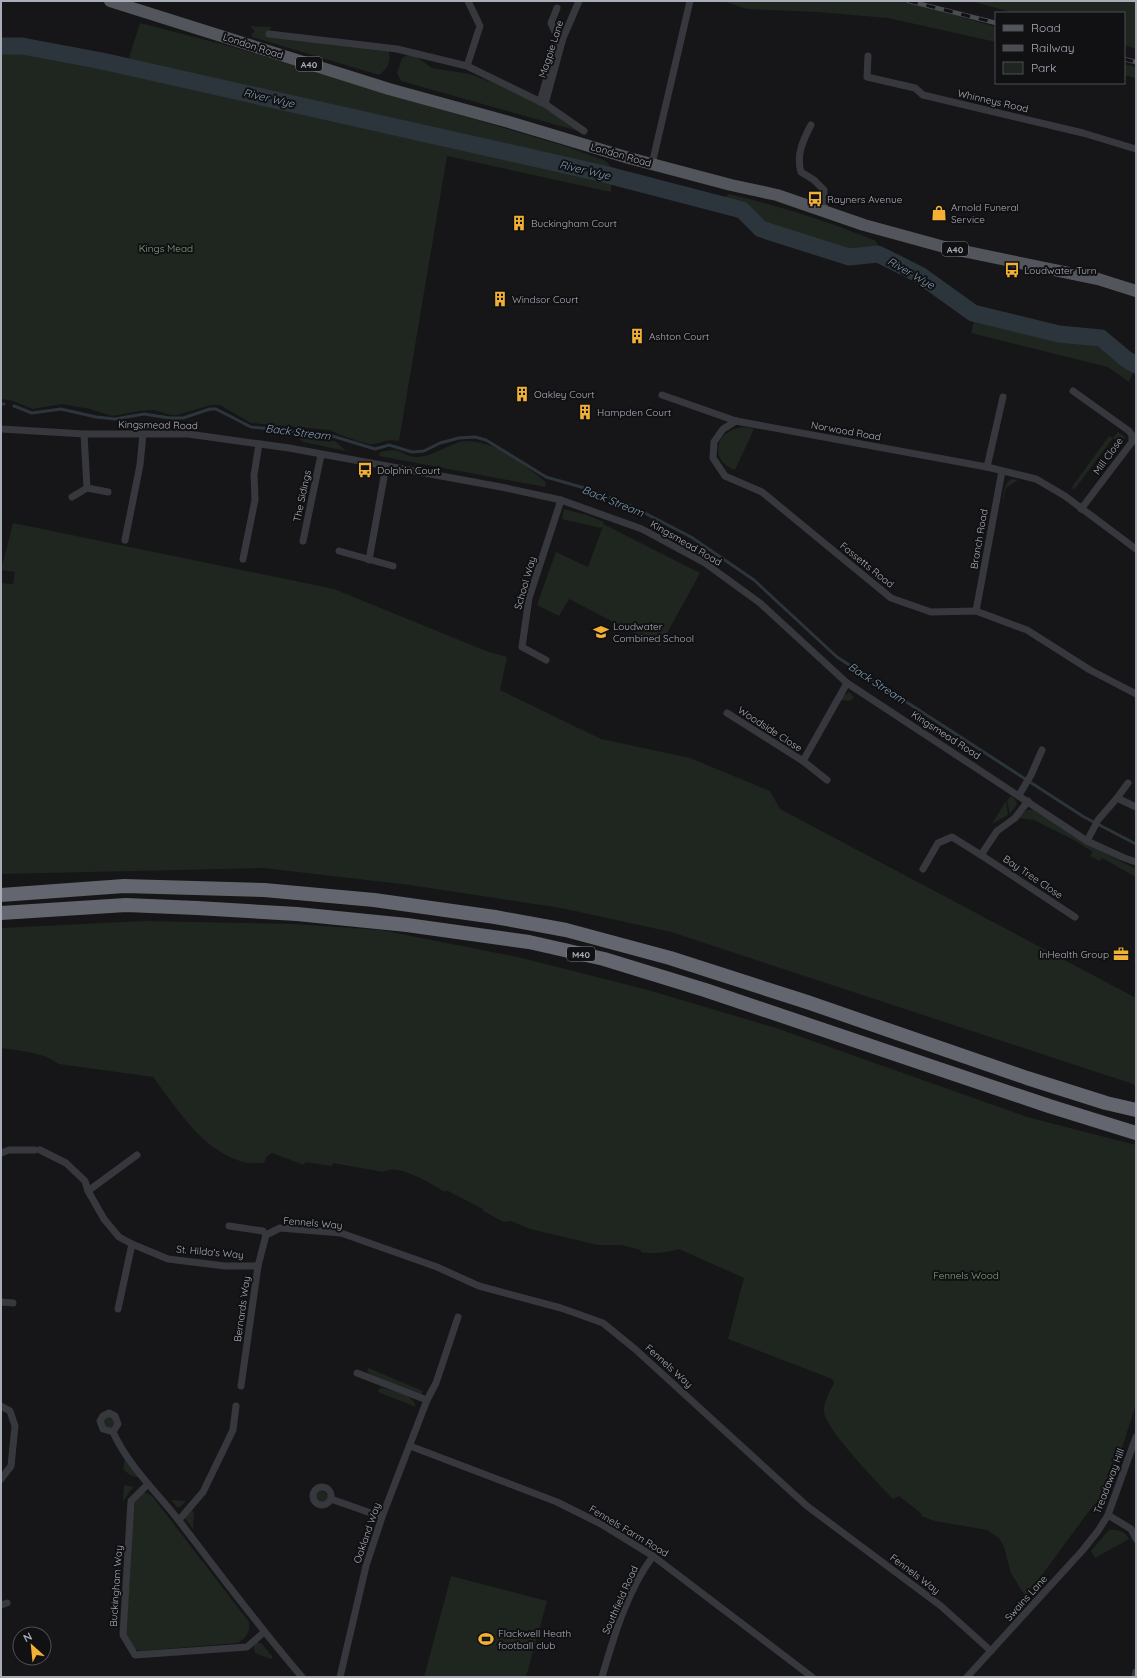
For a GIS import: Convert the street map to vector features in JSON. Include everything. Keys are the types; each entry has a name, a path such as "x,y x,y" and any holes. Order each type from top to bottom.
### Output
{"highway":[{"name":"M40","path":"1,895 124,886 264,890 374,900 495,917 566,930 670,958 807,1002 1027,1078 1106,1103 1136,1110"},
{"name":"M40","path":"1,913 126,906 204,908 297,914 407,925 528,942 604,959 705,990 1048,1106 1136,1133"}],"main road":[{"name":"London Road","path":"110,1 135,5 389,89 652,164 731,185 778,195 864,225 948,248 1098,278 1136,291"}],"street":[{"path":"467,66 480,26 468,1"},
{"name":"Magpie Lane","path":"543,103 563,38 579,1"},
{"path":"652,164 690,1"},
{"path":"543,103 558,39 551,23 557,8"},
{"name":"London Road","path":"269,34 397,49 467,66 543,103 584,131"},
{"name":"Whinneys Road","path":"868,56 867,77 914,88 923,95 1083,133 1136,149"},
{"path":"811,125 804,138 798,161 801,172 814,180 824,190 826,212"},
{"name":"Mill Close","path":"1073,391 1129,430 1132,438 1132,442 1081,509"},
{"name":"Norwood Road","path":"662,395 736,421 1030,476 1047,485 1136,549"},
{"path":"987,467 1003,397"},
{"name":"Fassetts Road","path":"736,421 723,429 714,442 713,458 725,476 762,492 891,598 931,612 976,611 1027,630 1090,670 1136,694"},
{"name":"Kingsmead Road","path":"1,429 84,434 188,434 258,444 501,487 561,500 642,529 705,563 760,603 847,683 1087,841 1136,862"},
{"path":"84,434 87,488"},
{"path":"125,540 140,465 143,434"},
{"path":"243,559 255,500 254,475 258,444"},
{"name":"The Sidings","path":"303,541 321,455"},
{"path":"369,560 386,466"},
{"name":"Branch Road","path":"976,611 1002,471"},
{"path":"72,497 87,488 108,492"},
{"name":"School Way","path":"546,660 522,647 529,598 561,500"},
{"path":"338,551 393,566"},
{"name":"Woodside Close","path":"803,761 847,683"},
{"name":"Woodside Close","path":"727,713 803,761 827,780"},
{"path":"1019,795 1031,775 1042,750"},
{"path":"1087,841 1098,820 1128,783"},
{"path":"1117,798 1136,807"},
{"path":"981,854 997,831 1015,818 1028,801"},
{"name":"Bay Tree Close","path":"923,869 938,843 952,837 981,854 1075,917"},
{"name":"St. Hilda's Way","path":"1,1153 9,1150 38,1150 66,1163 85,1181 88,1191 104,1219 119,1237 132,1244 168,1259 224,1266 258,1266"},
{"path":"88,1191 137,1155"},
{"path":"229,1226 263,1231 266,1235"},
{"name":"Fennels Way","path":"266,1235 280,1228 341,1233 437,1267 479,1286 561,1308 603,1323 641,1354 807,1506 941,1606 991,1651"},
{"name":"Bernards Way","path":"241,1386 258,1266 266,1235"},
{"path":"118,1309 132,1244"},
{"path":"1,1302 13,1302"},
{"name":"Oakland Way","path":"340,1677 366,1566 382,1517 427,1400 436,1382 458,1317"},
{"path":"358,1373 427,1400"},
{"path":"1,1406 10,1411 15,1426 11,1466 1,1479"},
{"path":"179,1520 203,1492 233,1430 236,1406"},
{"path":"113,1432 121,1450 179,1520 264,1632 302,1677"},
{"name":"Treadaway Hill","path":"1098,1532 1108,1515 1136,1437"},
{"name":"Fennels Farm Road","path":"410,1446 557,1502 601,1524 653,1556 812,1677"},
{"name":"Buckingham Way","path":"148,1484 131,1501 123,1635 136,1655 247,1647 264,1632"},
{"path":"331,1499 382,1517"},
{"path":"1108,1515 1131,1529 1136,1539"},
{"name":"Swains Lane","path":"967,1677 1098,1532"},
{"name":"Southfield Road","path":"602,1677 615,1630 644,1568 653,1556"},
{"path":"1134,1677 1136,1672"}],"green space":[{"path":"723,1 906,1 995,27 995,42 888,18 818,12 747,9"},
{"path":"971,1 1136,1 1136,49 1125,45 1125,12 1010,12"},
{"path":"140,23 229,46 565,146 606,161 611,167 128,61"},
{"path":"250,26 271,27 268,35 388,50 390,58 387,67 379,75 252,37 251,35 255,31"},
{"name":"Kings Mead","path":"1,50 26,51 61,57 96,66 612,178 611,192 447,156 399,441 391,440 370,444 330,430 251,423 220,405 211,405 177,415 171,415 154,410 112,416 90,409 62,404 33,409 13,401 1,399"},
{"path":"408,55 417,57 432,68 470,74 522,94 576,127 578,131 401,81 397,73 402,58"},
{"path":"1125,64 1136,67 1136,78 1125,75"},
{"path":"729,194 785,209 822,221 876,241 878,246 861,250 846,250 791,233 752,218 745,205 724,198"},
{"path":"977,309 1013,323 1052,335 1058,336 1085,331 1097,332 1108,342 1112,342 1135,367 1129,382 1108,367 971,333"},
{"path":"744,427 754,429 735,470 726,466 721,460 718,453 718,446 721,439 727,433 734,429"},
{"path":"1118,432 1125,437 1121,443 1113,438"},
{"path":"1109,436 1113,438 1074,490 1072,487"},
{"path":"299,438 335,441 346,451 303,442"},
{"path":"464,441 487,445 508,454 546,482 545,487 379,456 380,452 392,450 413,457 428,455"},
{"path":"1011,479 1018,480 1006,488 1002,506 1006,484"},
{"path":"564,509 587,515 604,522 603,524 700,573 660,646 569,599 559,616 537,605 556,552 588,567 603,526 601,528 562,519"},
{"path":"13,523 334,589 486,651 507,657 500,690 601,739 690,758 770,791 780,809 1136,998 1136,1085 671,932 561,908 410,885 263,868 1,874 1,583 13,584 15,572 1,570"},
{"path":"849,692 854,697 850,701 840,700 844,695"},
{"path":"1011,796 1015,799 1017,804 1010,814 1007,801"},
{"path":"1006,801 1008,815 992,824"},
{"path":"1027,810 1033,810 1086,844 1136,869 1136,877 1102,858 1100,861 1090,856 1093,852 1074,840 1034,820 1018,818"},
{"name":"Fennels Wood","path":"144,921 295,924 381,930 518,957 648,990 776,1028 1027,1117 1136,1145 1136,1404 1110,1486 1089,1511 1039,1579 1028,1590 1030,1596 1027,1599 1011,1573 1004,1547 999,1538 987,1530 935,1521 921,1516 922,1514 899,1496 893,1499 854,1457 834,1431 824,1412 826,1401 834,1383 832,1379 728,1339 744,1278 679,1249 660,1253 641,1252 641,1250 621,1245 598,1245 530,1229 511,1221 504,1222 483,1211 483,1209 446,1190 445,1192 414,1175 397,1170 383,1172 333,1163 332,1166 305,1162 304,1165 272,1153 267,1156 264,1163 243,1162 226,1155 201,1137 190,1126 153,1077 59,1064 39,1054 1,1048 1,928"},
{"path":"368,1368 423,1391 421,1395 374,1377 367,1371"},
{"path":"382,1388 407,1396 416,1407 378,1392 379,1389"},
{"path":"111,1416 116,1422 112,1428 108,1428 103,1425 104,1419"},
{"path":"125,1459 139,1477 128,1474 123,1469"},
{"path":"124,1485 134,1487 123,1502"},
{"path":"323,1491 326,1492 326,1502 319,1503 316,1502 315,1495 316,1492"},
{"path":"142,1492 152,1496 249,1622 247,1634 244,1639 238,1643 141,1651 133,1649 126,1641 134,1497"},
{"path":"171,1500 186,1501 180,1507 177,1507"},
{"path":"191,1509 194,1513 193,1529 185,1518"},
{"path":"1109,1530 1120,1531 1129,1539 1095,1558 1091,1551"},
{"name":"Flackwell Heath football club","path":"451,1576 547,1601 526,1677 424,1677"},
{"path":"253,1643 261,1643 273,1657 271,1659 255,1653"}],"waterway":[{"name":"River Wye","path":"1,46 22,46 102,61 600,173 742,210 761,229 849,257 878,254 920,275 973,313 1059,334 1101,338 1126,359 1136,365"},
{"name":"Back Stream","path":"14,406 32,413 61,409 96,417 115,419 144,414 170,418 183,418 210,409 216,409 251,427 329,435 375,449 389,445 412,452 424,451 440,443 459,438 475,437 486,440 546,477 588,489 633,507 691,537 754,580 837,657 1084,817 1136,844"}],"railway":[{"path":"909,1 995,23"},
{"path":"1125,59 1136,62"}],"place":[{"name":"Rayners Avenue","path":"815,199"},
{"name":"Arnold Funeral Service","path":"939,213"},
{"name":"Buckingham Court","path":"519,223"},
{"name":"Loudwater Turn","path":"1012,270"},
{"name":"Windsor Court","path":"500,299"},
{"name":"Ashton Court","path":"637,336"},
{"name":"Oakley Court","path":"522,394"},
{"name":"Hampden Court","path":"585,412"},
{"name":"Dolphin Court","path":"365,470"},
{"name":"Loudwater Combined School","path":"601,632"},
{"name":"InHealth Group","path":"1121,954"},
{"name":"Flackwell Heath football club","path":"486,1639"}]}
